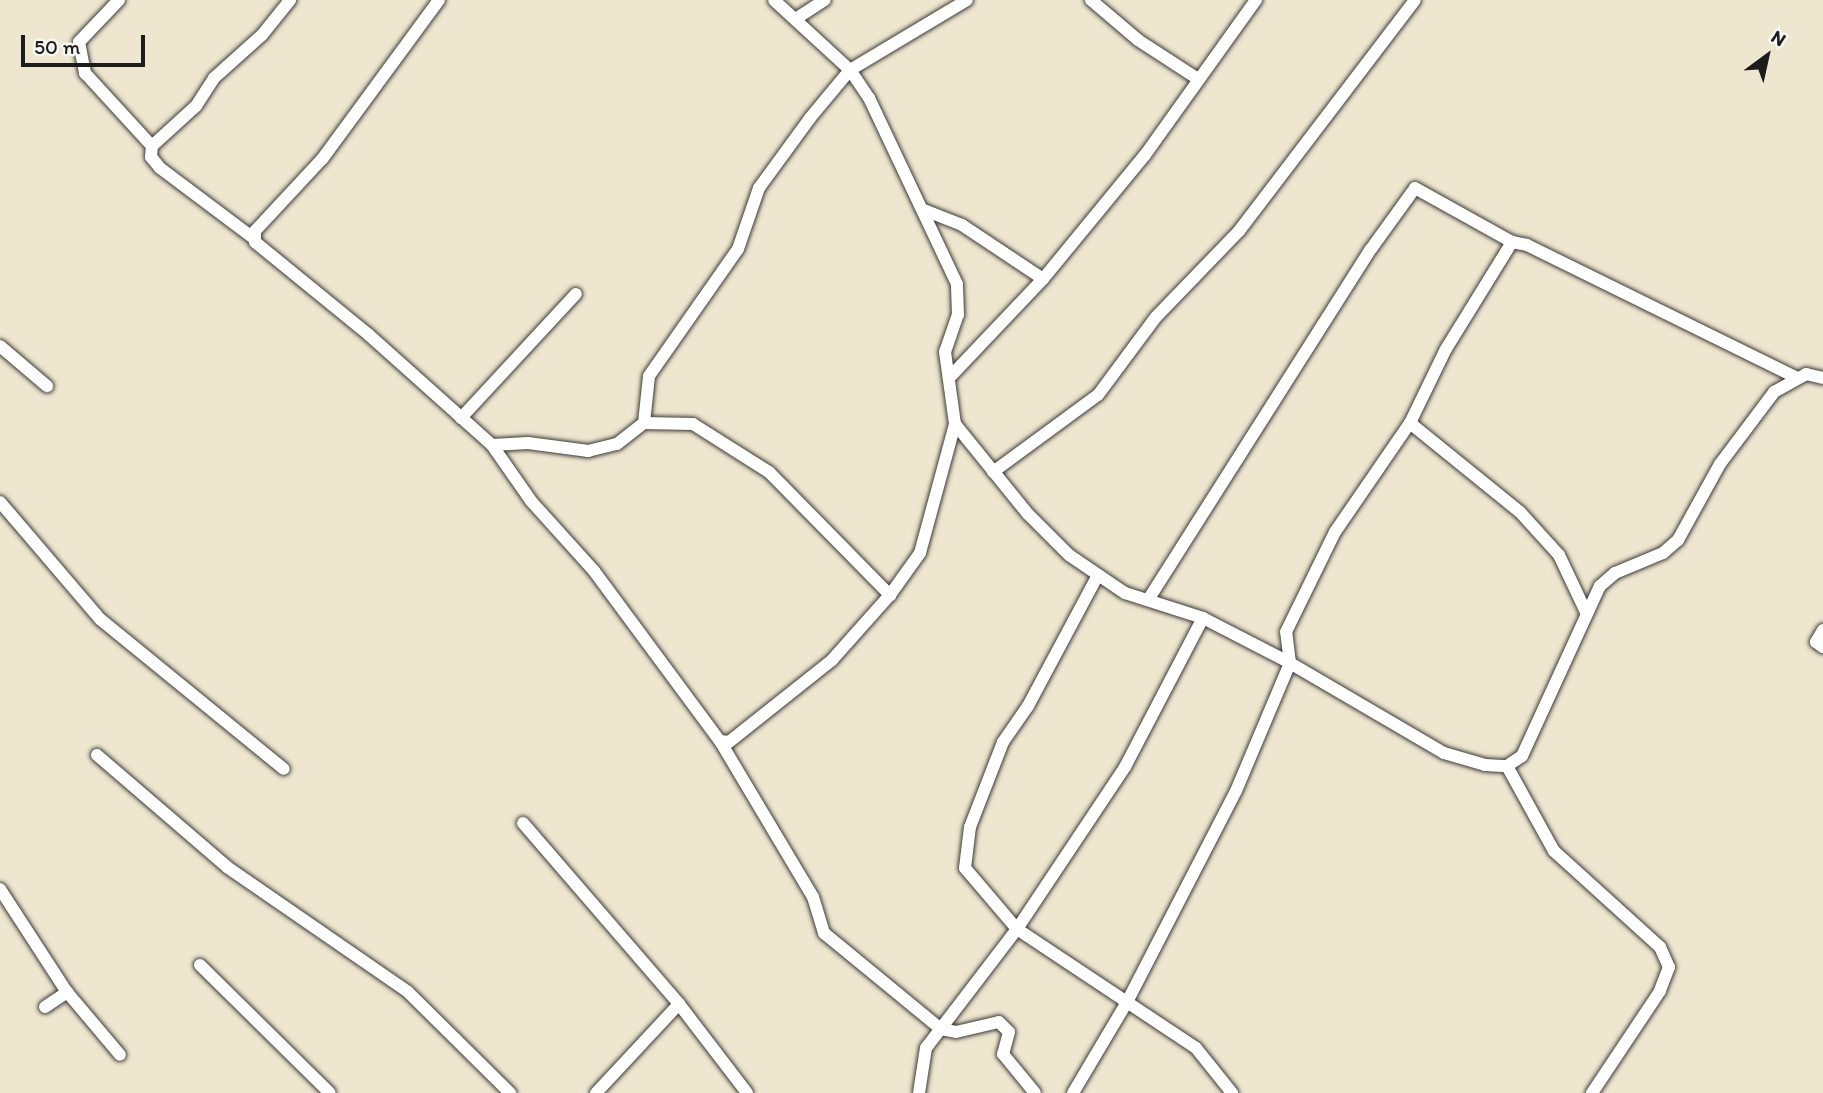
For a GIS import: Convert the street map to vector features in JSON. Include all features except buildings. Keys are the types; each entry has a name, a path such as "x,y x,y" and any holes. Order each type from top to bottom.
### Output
{"street":[{"path":"119,0 79,42 85,73 152,146"},
{"path":"290,0 262,35 214,78 195,106 152,146 151,157 160,168 252,237 492,445 531,501 594,571 720,741 813,897 824,933 941,1029 956,1032 999,1022 1009,1032 1003,1054 1035,1093"},
{"path":"252,237 323,159 439,0"},
{"path":"720,741 729,741 832,660 890,595 920,553 955,425 944,352 958,315 957,284 869,98 850,70 797,18 774,0"},
{"path":"797,18 825,0"},
{"path":"644,423 649,376 738,249 759,188 850,70 967,0"},
{"path":"1091,0 1138,40 1198,79"},
{"path":"949,379 1043,279 1145,155 1255,0"},
{"path":"993,472 1098,395 1156,317 1239,231 1415,0"},
{"path":"1148,600 1410,190 1432,194 1512,242 1527,245 1795,377"},
{"path":"923,210 962,225 1043,279"},
{"path":"1073,1093 1127,1002 1236,791 1290,663 1286,632 1335,532 1410,423 1446,349 1512,242"},
{"path":"461,418 576,294"},
{"path":"0,346 47,386"},
{"path":"955,425 993,472 1069,555 1125,593 1203,618 1290,663 1444,753 1485,765 1507,766 1522,756 1600,586 1615,573 1663,553 1678,540 1720,464 1774,392 1795,377 1806,374 1823,378"},
{"path":"492,445 528,443 588,451 617,444 644,423 693,424 769,472 890,595"},
{"path":"1410,423 1527,521 1559,555 1586,612"},
{"path":"0,502 100,619 284,769"},
{"path":"1098,575 1028,706 1003,742 970,827 965,868 1017,929 1196,1048 1232,1093"},
{"path":"919,1093 926,1048 1017,929 1125,767 1203,618"},
{"path":"1823,630 1816,642 1823,647"},
{"path":"97,755 227,867 408,992 510,1093"},
{"path":"1507,766 1554,851 1660,947 1669,967 1660,991 1592,1093"},
{"path":"523,823 679,1004 747,1093"},
{"path":"0,889 67,992 120,1055"},
{"path":"200,965 330,1093"},
{"path":"45,1007 67,992"},
{"path":"596,1093 679,1004"}]}
